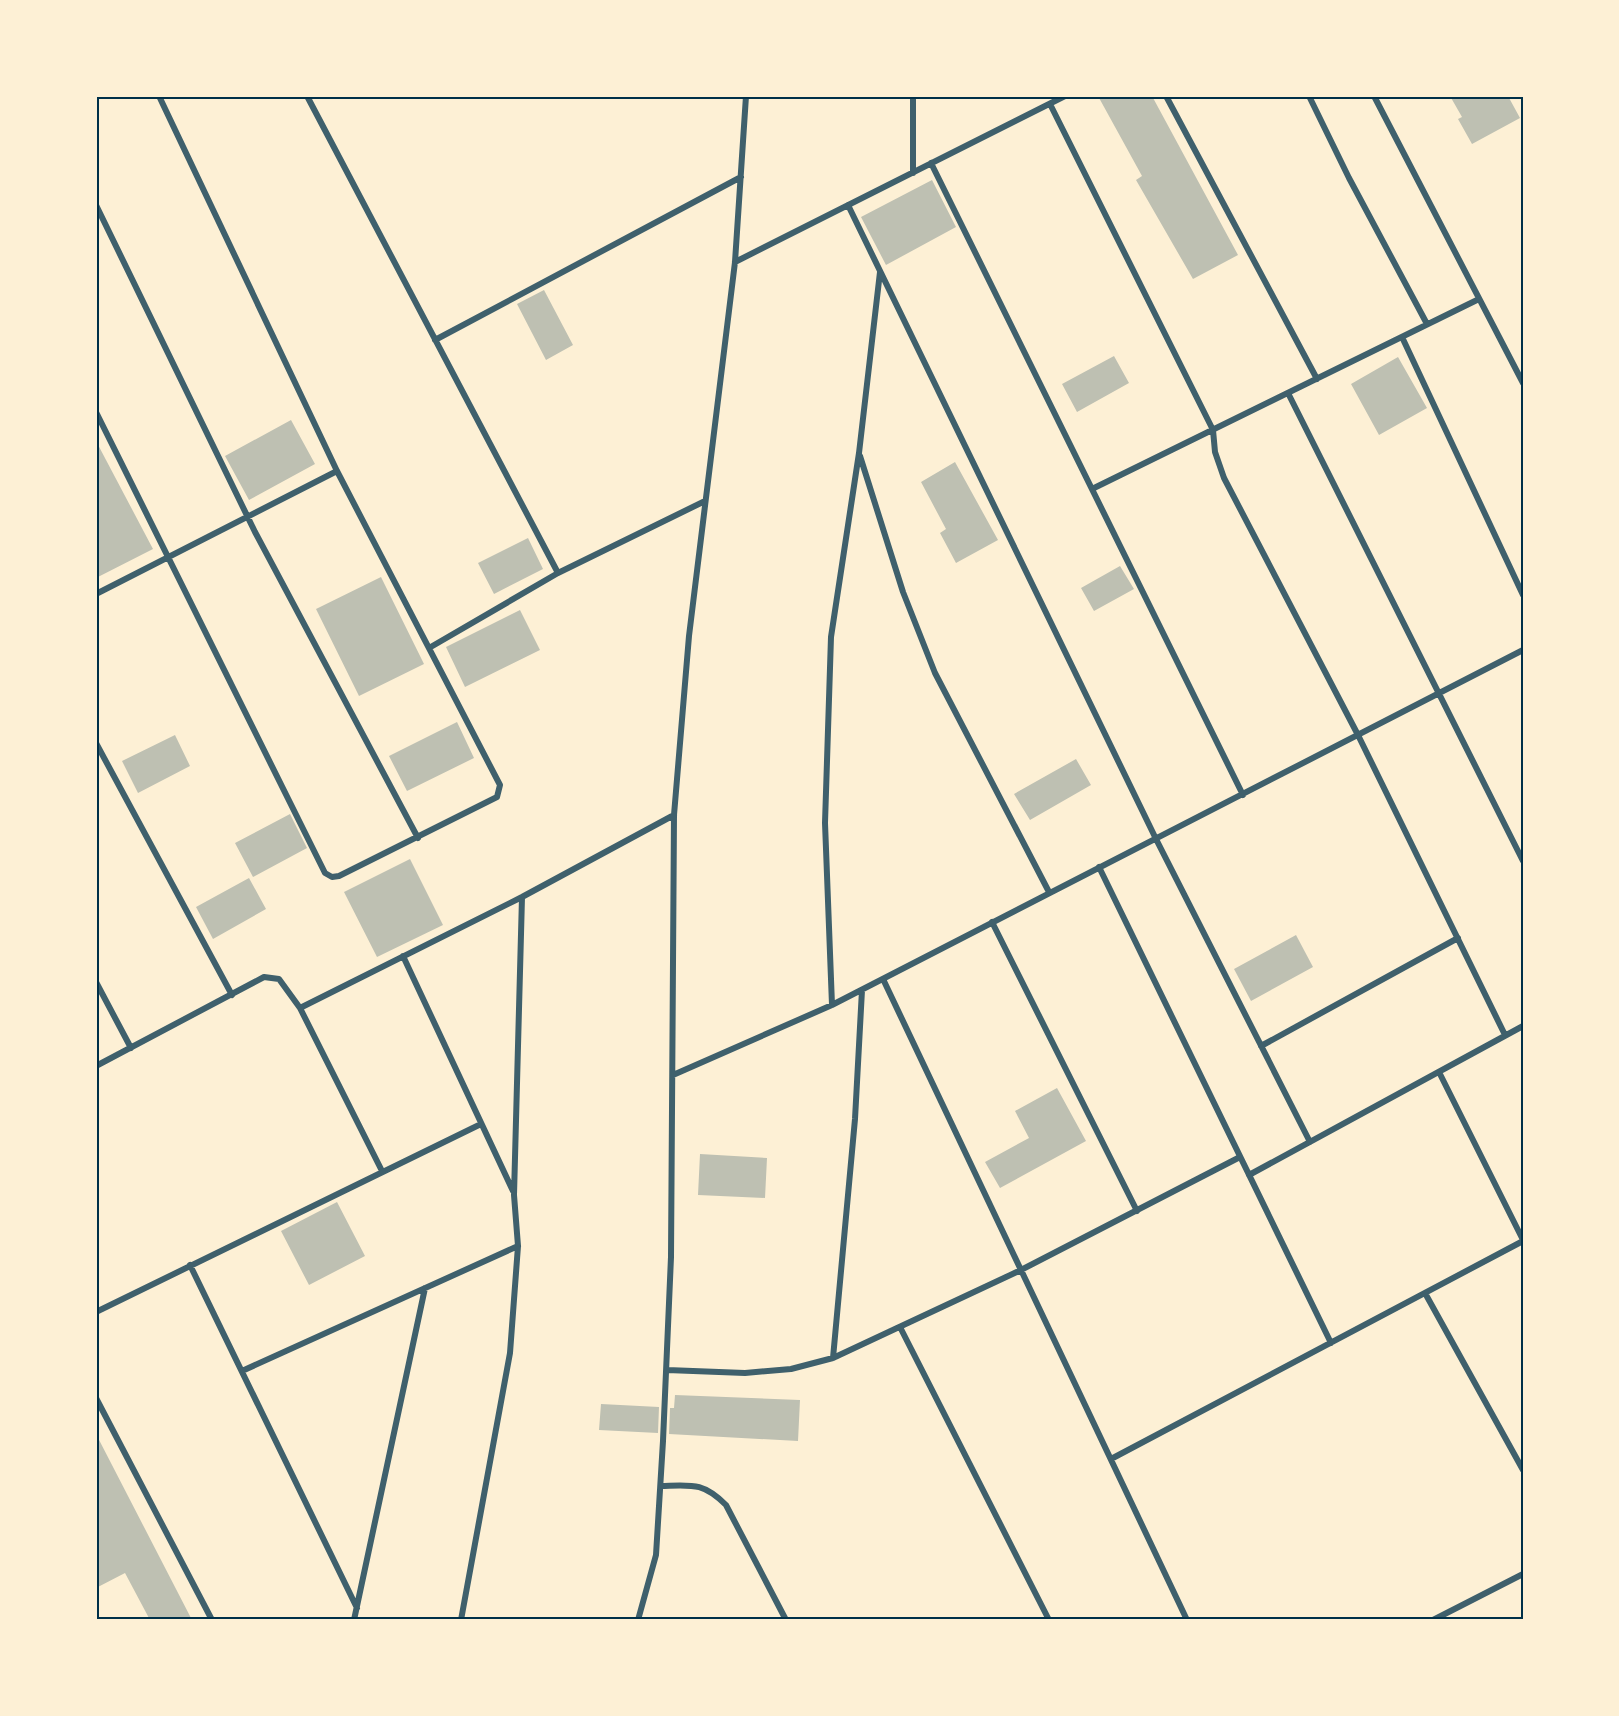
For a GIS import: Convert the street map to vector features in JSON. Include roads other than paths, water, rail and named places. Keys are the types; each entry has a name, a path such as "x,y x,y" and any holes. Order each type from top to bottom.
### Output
{"street":[{"path":"96,412 326,873 332,877 339,876 497,797 500,784 337,471 159,96"},
{"path":"307,96 558,573"},
{"path":"638,1620 656,1555 661,1486 671,1257 674,815 689,636 735,262 746,96"},
{"path":"913,96 913,173"},
{"path":"735,262 1065,96"},
{"path":"1166,96 1317,379"},
{"path":"1309,96 1349,178 1427,324"},
{"path":"1374,96 1523,383"},
{"path":"1050,104 1212,430 1215,452 1224,478 1358,735 1505,1035"},
{"path":"931,163 1243,795"},
{"path":"435,340 741,177"},
{"path":"96,205 248,518 418,838"},
{"path":"848,205 1156,839 1310,1142"},
{"path":"832,1005 825,823 831,637 859,453 880,271"},
{"path":"1092,489 1479,298"},
{"path":"1402,337 1523,596"},
{"path":"1288,393 1523,861"},
{"path":"859,453 903,592 935,673 1049,892"},
{"path":"96,594 337,471"},
{"path":"429,648 558,573 705,501"},
{"path":"673,1075 862,990 1523,650"},
{"path":"96,743 232,995"},
{"path":"300,1008 522,897 674,815"},
{"path":"1099,867 1331,1343"},
{"path":"461,1620 510,1353 518,1246 514,1195 522,897"},
{"path":"992,922 1137,1211"},
{"path":"1261,1046 1458,938"},
{"path":"403,956 514,1195"},
{"path":"96,1066 264,977 279,979 300,1008 382,1171"},
{"path":"883,979 1187,1620"},
{"path":"96,982 131,1048"},
{"path":"833,1358 855,1119 862,990"},
{"path":"1249,1175 1523,1026"},
{"path":"1111,1459 1523,1240 1439,1072"},
{"path":"96,1312 481,1124"},
{"path":"666,1370 745,1373 791,1369 833,1358 1021,1270 1240,1157"},
{"path":"242,1371 518,1246"},
{"path":"190,1265 357,1608"},
{"path":"354,1620 425,1288"},
{"path":"1425,1293 1523,1470"},
{"path":"900,1327 1049,1620"},
{"path":"96,1398 212,1620"},
{"path":"661,1486 698,1485 712,1491 726,1505 786,1620"},
{"path":"1433,1620 1522,1576"}]}
